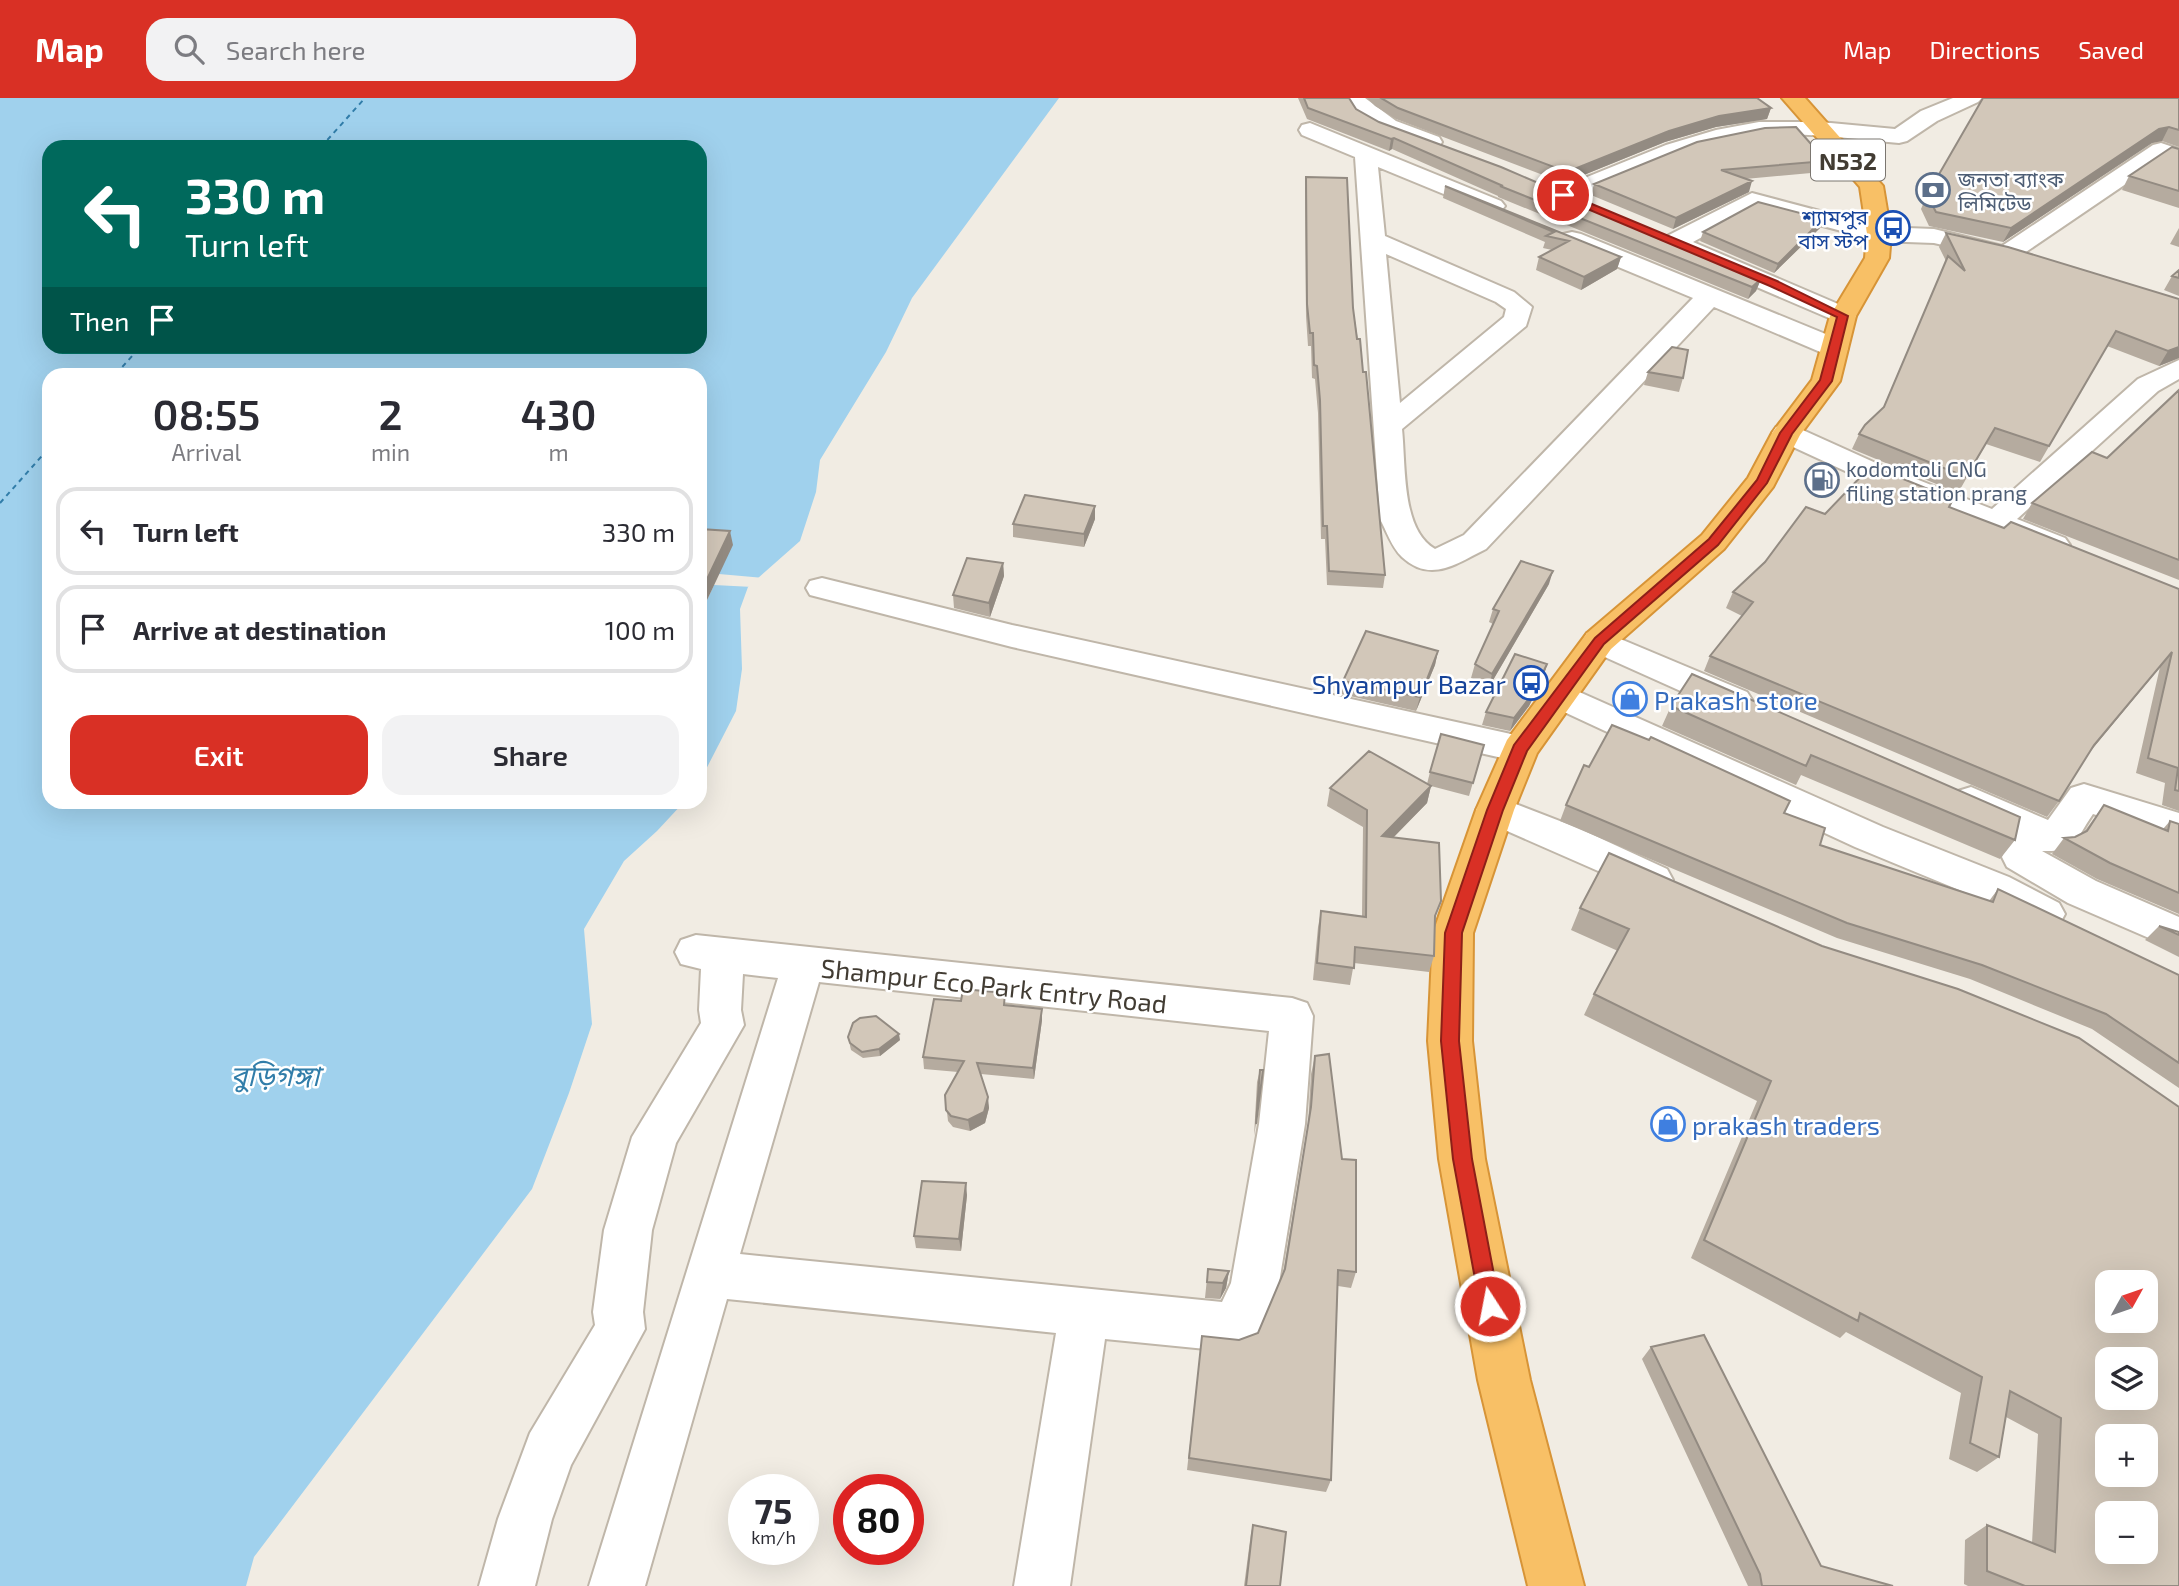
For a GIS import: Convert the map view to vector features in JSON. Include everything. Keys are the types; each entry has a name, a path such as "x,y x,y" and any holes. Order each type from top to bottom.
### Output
{"highway":[{"name":"N532","path":"1556,1586 1504,1380 1462,1159 1450,1041 1453,933 1495,810 1520,749 1600,641 1713,542 1762,481 1786,433 1826,381 1839,332 1877,258 1879,234 1871,186 1793,98"}],"street":[{"path":"1353,98 1365,113 1387,126 1447,149"},
{"path":"1598,210 1552,190 1716,137 1759,129 1820,129 1899,136 1929,116 1971,98"},
{"path":"1310,130 1519,217"},
{"path":"1839,332 1664,238 1752,200 1879,234 1934,236 2019,257 2173,148"},
{"path":"1366,153 1390,425 1395,519 1413,550 1435,562 1475,542 1710,296"},
{"path":"1557,233 1710,296 1839,332"},
{"path":"1372,239 1505,298 1519,307 1517,320 1390,425"},
{"path":"1997,521 2148,385 2179,368"},
{"path":"1786,433 1867,470 2083,557"},
{"path":"821,588 1012,636 1520,749"},
{"path":"1600,641 1762,713"},
{"path":"1559,695 1869,837 1995,888 2081,932"},
{"path":"1946,791 2055,839 2084,798 2179,827"},
{"path":"1495,810 1564,838 1689,896"},
{"path":"2031,828 2021,857 2082,892 2179,935"},
{"name":"Shampur Eco Park Entry Road","path":"507,1586 525,1519 549,1452 620,1329 618,1311 628,1230 655,1137 723,1025 710,953 1292,1016 1282,1124 1255,1283 1236,1328 1084,1312"},
{"path":"617,1586 803,964"},
{"path":"710,1274 1084,1312 1042,1586"}],"water":[{"name":"বুড়িগঙ্গা","path":"0,98 1059,98 912,298 886,352 820,460 816,492 800,541 748,587 740,609 742,669 736,711 707,767 707,368 42,368 42,809 677,809 624,861 584,929 592,1024 532,1189 254,1557 246,1586 0,1586"}],"pier":[{"path":"707,557 719,574 765,578 753,587 714,585 707,600"}],"building":[{"path":"1304,98 1349,98 1356,109 1379,122 1501,167 1761,279 1752,287 1500,186 1503,186 1394,138 1308,108"},
{"path":"1381,98 1757,98 1771,108 1719,116 1669,131 1567,172 1398,108"},
{"path":"1983,98 2179,98 2179,130 2169,127 2159,129 2011,228 1936,212 1927,195"},
{"path":"1796,127 1826,161 1721,170 1752,181 1676,218 1594,184 1697,142 1765,128"},
{"path":"2172,147 2179,149 2179,191 2129,176"},
{"path":"1306,177 1347,178 1353,308 1357,339 1360,339 1363,372 1366,372 1385,575 1329,571 1327,526 1323,526 1320,400 1307,304"},
{"path":"1445,186 1621,257 1584,277 1539,257 1569,241 1546,236 1554,232"},
{"path":"1758,202 1823,219 1778,264 1703,232"},
{"path":"1946,233 2008,247 2179,299 2179,347 2168,351 2116,331 2049,446 1995,428 1966,477 1859,434 1884,407 1948,256 1965,271"},
{"path":"1672,347 1688,350 1683,378 1648,372"},
{"path":"2179,390 2179,560 2032,503 2092,452 2107,458"},
{"path":"1871,466 1953,499 1949,507 2004,528 2011,522 2179,589 2179,791 2175,790 2178,768 2148,758 2172,652 2094,745 2059,801 1710,656 1753,602 1733,592 1765,562 1806,507 1825,514"},
{"path":"1025,495 1095,506 1084,534 1013,524"},
{"path":"707,529 730,531 707,579"},
{"path":"967,558 1003,563 989,603 953,595"},
{"path":"1521,561 1553,571 1492,674 1475,664 1499,611 1493,609"},
{"path":"1366,631 1438,651 1420,697 1343,681"},
{"path":"1515,654 1547,664 1534,692 1514,718 1486,712"},
{"path":"1692,674 2020,817 2015,840 1811,755 1806,766 1671,706"},
{"path":"1612,725 1649,740 1651,737 1790,801 1784,813 1825,828 1820,845 1993,902 1998,889 2179,975 2179,1063 2106,1014 1982,965 1847,923 1566,805 1584,765 1589,767"},
{"path":"1441,734 1484,745 1473,783 1430,772"},
{"path":"1369,751 1431,786 1382,836 1439,843 1441,901 1435,916 1434,956 1355,947 1354,968 1317,963 1321,911 1366,917 1367,810 1330,788"},
{"path":"2104,805 2168,831 2170,821 2179,824 2179,893 2110,863 2064,838 2075,837 2087,831"},
{"path":"1609,853 1822,946 1958,989 2079,1038 2179,1107 2179,1586 2025,1586 1987,1571 1987,1525 2055,1552 2061,1418 2010,1391 1999,1457 1970,1443 1982,1377 1860,1313 1858,1321 1704,1240 1771,1081 1594,994 1629,929 1580,908"},
{"path":"963,989 1005,993 1004,1005 1042,1009 1033,1068 977,1063 988,1097 984,1112 968,1120 951,1116 946,1110 945,1095 964,1061 923,1057 934,999 961,1001"},
{"path":"876,1016 899,1034 879,1049 862,1052 850,1043 848,1037 853,1023 860,1018"},
{"path":"1329,1054 1342,1159 1356,1160 1356,1272 1338,1270 1331,1480 1189,1458 1202,1336 1239,1340 1258,1333 1285,1269 1311,1107 1315,1056"},
{"path":"1260,1070 1263,1070 1256,1124"},
{"path":"922,1181 966,1183 959,1239 914,1236"},
{"path":"1208,1269 1229,1271 1223,1283 1207,1282"},
{"path":"1704,1335 1821,1566 1893,1586 1762,1586 1760,1574 1651,1347"},
{"path":"1253,1525 1286,1532 1280,1586 1246,1586"}],"ferry route":[{"path":"327,140 365,98"},
{"path":"121,368 134,354"},
{"path":"0,503 42,456"}],"place":[{"name":"জনতা ব্যাংক লিমিটেড","path":"1933,190"},
{"name":"শ্যামপুর বাস স্টপ","path":"1893,228"},
{"name":"kodomtoli CNG filing station prang","path":"1822,480"},
{"name":"Shyampur Bazar","path":"1531,683"},
{"name":"Prakash store","path":"1630,699"},
{"name":"prakash traders","path":"1668,1124"}],"route":[{"path":"1490,1306 1462,1159 1450,1041 1453,933 1495,810 1520,749 1600,641 1713,542 1762,481 1786,433 1826,381 1843,316 1563,195"}]}
